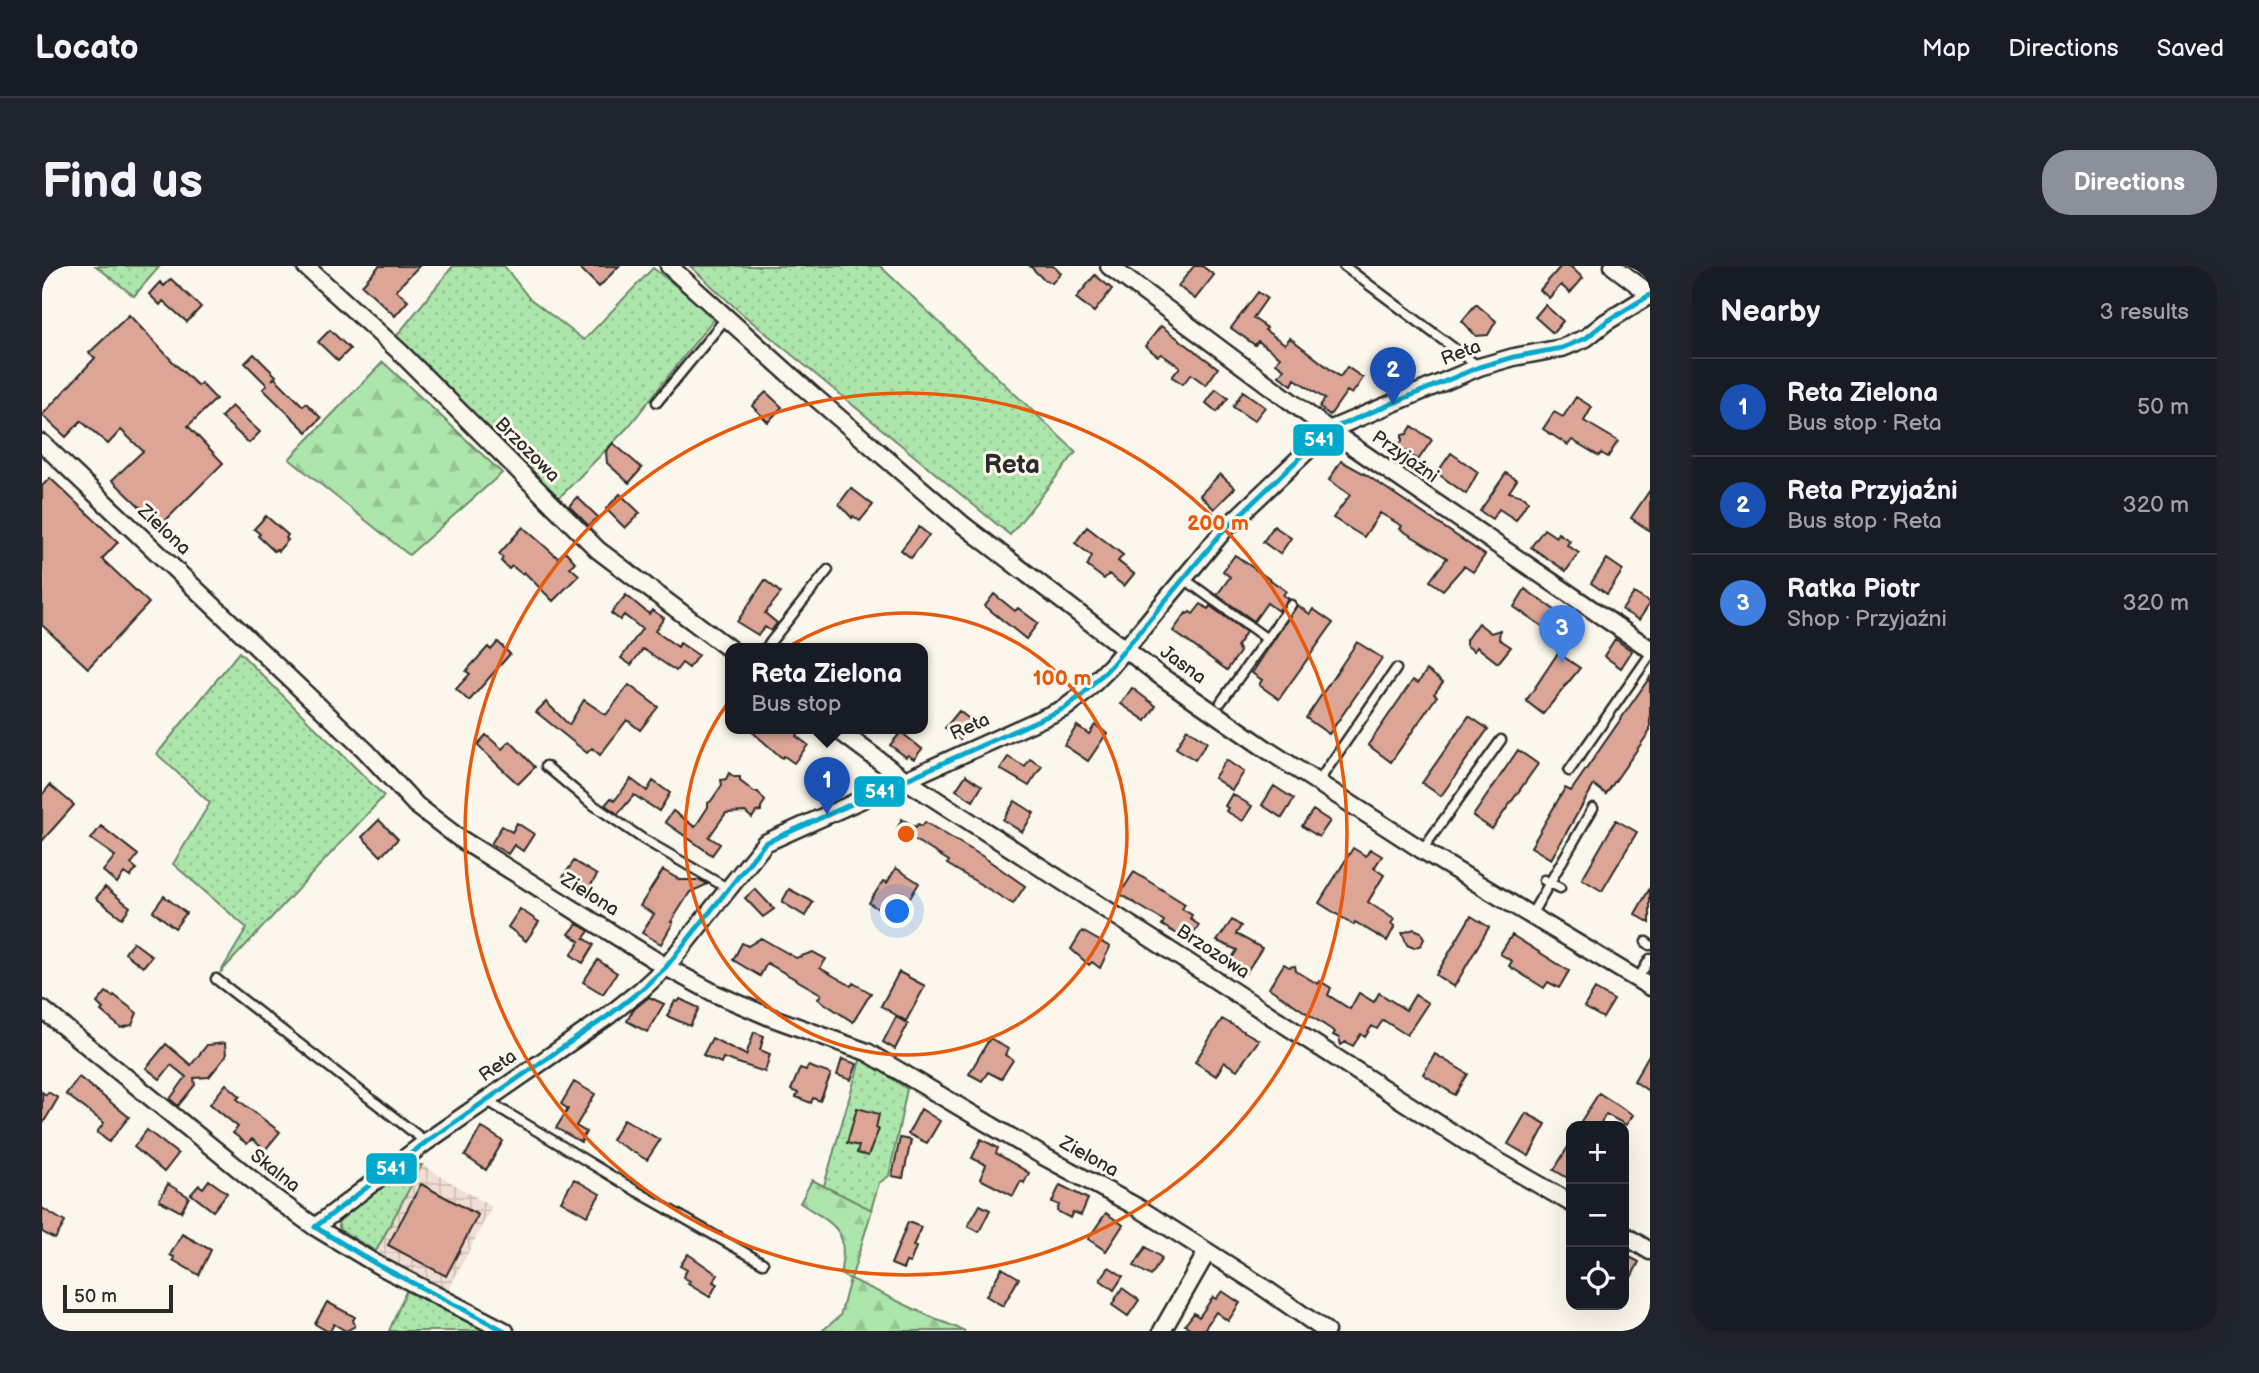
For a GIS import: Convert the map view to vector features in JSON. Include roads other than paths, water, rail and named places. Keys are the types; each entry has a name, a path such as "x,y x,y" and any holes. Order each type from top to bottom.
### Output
{"street":[{"name":"Brzozowa","path":"305,266 400,351 598,550 725,645"},
{"name":"Jasna","path":"669,266 962,524 1125,649 1196,700 1423,850 1644,984"},
{"name":"Przyjaźni","path":"1109,266 1329,430 1650,649"},
{"path":"1613,266 1650,295"},
{"name":"Reta","path":"315,1227 426,1142 608,1016 666,967 765,843 1065,708 1099,679 1224,530 1329,430 1479,367 1562,348 1586,338 1606,321 1650,295"},
{"name":"Zielona","path":"42,443 360,746 415,804 459,838 666,967 716,994 770,1017 867,1052 1043,1156 1137,1207 1260,1285 1325,1331"},
{"name":"Brzozowa","path":"844,734 904,779 1482,1152 1566,1200"},
{"name":"Skalna","path":"42,1009 272,1196 315,1227 378,1265 505,1331"},
{"path":"1629,1238 1650,1251"},
{"path":"1162,1331 1207,1252"}],"lane":[{"path":"1344,266 1479,367"},
{"path":"657,402 726,318"},
{"path":"770,643 828,570"},
{"path":"1183,578 1266,639"},
{"path":"1221,702 1291,605"},
{"path":"1569,771 1650,655"},
{"path":"1318,782 1396,669"},
{"path":"1423,850 1449,818 1500,740"},
{"path":"546,766 589,802 643,839 727,888"},
{"path":"1531,915 1547,882 1593,808"},
{"path":"1436,811 1449,818"},
{"path":"1547,882 1560,888"},
{"path":"1644,984 1650,959"},
{"path":"216,978 426,1142"},
{"path":"486,1100 638,1192 763,1263"}],"place":[{"name":"Reta Przyjaźni","path":"1393,405"},
{"name":"Ratka Piotr","path":"1562,663"},
{"name":"Reta Zielona","path":"827,815"}],"district":[{"name":"Reta","path":"1012,465"}]}
